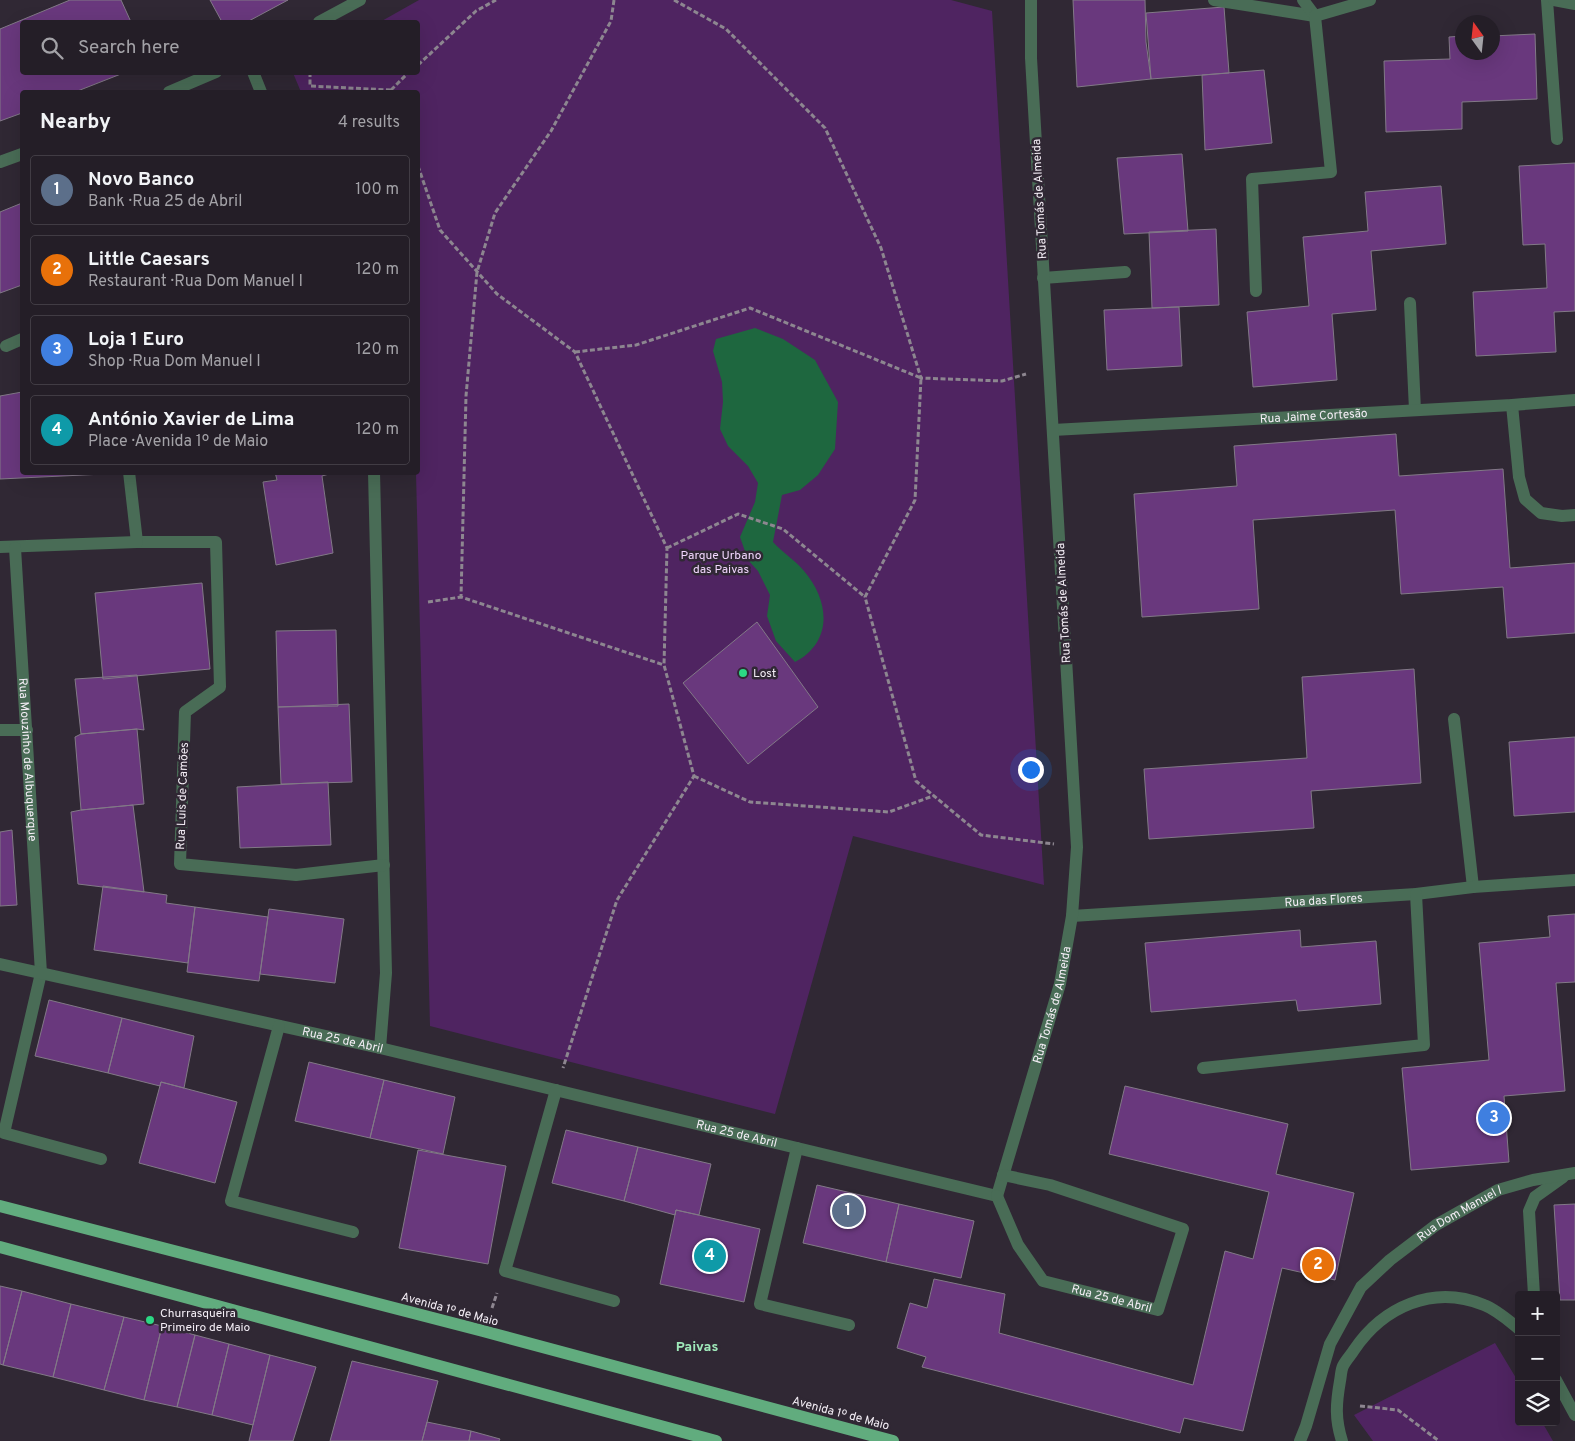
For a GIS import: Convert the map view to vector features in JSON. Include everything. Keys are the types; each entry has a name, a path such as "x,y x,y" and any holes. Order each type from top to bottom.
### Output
{"main road":[{"name":"Avenida 1º de Maio","path":"0,1206 483,1331 892,1441"},
{"path":"0,1248 716,1441"}],"street":[{"path":"323,20 360,0"},
{"name":"Rua Tomás de Almeida","path":"997,1196 1060,984 1072,916 1077,847 1031,58 1031,0"},
{"path":"1214,0 1315,16 1370,0"},
{"path":"1256,291 1252,179 1331,172 1315,16 1304,0"},
{"path":"1547,0 1557,139"},
{"path":"1554,0 1575,4"},
{"path":"174,90 209,75"},
{"path":"254,75 260,90"},
{"path":"0,162 20,155"},
{"path":"1043,278 1126,272"},
{"path":"1410,303 1415,410"},
{"path":"6,346 20,340"},
{"name":"Rua Jaime Cortesão","path":"1053,430 1575,400"},
{"path":"1512,405 1519,477 1525,499 1540,513 1562,516 1575,515"},
{"path":"0,548 137,542 129,475"},
{"path":"374,475 386,972 380,1048"},
{"name":"Rua Luis de Camões","path":"137,542 216,542 220,687 185,712 180,864 296,875 384,865"},
{"name":"Rua Mouzinho de Albuquerque","path":"15,548 41,973"},
{"path":"1454,719 1473,887"},
{"path":"0,730 27,730"},
{"name":"Rua das Flores","path":"1072,916 1416,894 1473,887 1575,880"},
{"path":"1202,1068 1424,1045 1416,894"},
{"name":"Rua 25 de Abril","path":"0,964 380,1048 997,1196 1018,1245 1043,1281 1158,1310 1183,1229 1050,1185 1003,1175"},
{"path":"41,973 4,1133 101,1159"},
{"path":"279,1026 231,1201 353,1232"},
{"path":"556,1090 505,1271 614,1300"},
{"path":"797,1148 760,1304 849,1325"},
{"path":"1534,1291 1528,1211 1535,1197 1572,1173"},
{"name":"Rua Dom Manuel I","path":"1300,1441 1330,1344 1360,1287 1390,1260 1436,1225 1498,1190 1533,1180 1572,1173"},
{"path":"1342,1441 1338,1426 1336,1403 1343,1366 1364,1336 1381,1319 1408,1304 1432,1298 1460,1299 1484,1305 1507,1318 1515,1325"},
{"path":"1557,1381 1575,1415"}],"path":[{"path":"420,62 476,11 496,0"},
{"path":"461,596 466,396 477,272 495,213 551,131 611,21 614,0"},
{"path":"674,0 726,29 825,128 881,248 921,378 915,500 865,597"},
{"path":"310,75 310,86 375,90"},
{"path":"392,90 406,75"},
{"path":"420,172 440,230 497,294 575,352 668,548 664,665 694,776 617,900 556,1090"},
{"path":"575,352 636,345 750,308 921,378 1002,381 1049,368"},
{"path":"668,548 738,514 783,529 865,597 916,781 981,835 1077,847"},
{"path":"428,602 461,596 664,665"},
{"path":"694,776 750,802 889,812 933,796"},
{"path":"1336,1403 1398,1410 1440,1441"}],"green space":[{"name":"Parque Urbano das Paivas","path":"419,0 951,0 992,11 1044,885 853,836 775,1114 430,1026 416,475 420,475 420,90 300,90 294,75 420,75 420,20 384,20"},
{"path":"1495,1343 1515,1376 1515,1426 1544,1426 1553,1441 1373,1441 1354,1415"}],"shaded area":[{"path":"755,328 783,339 815,360 838,402 835,449 818,475 800,490 782,495 773,542 804,571 813,583 823,608 824,620 816,644 807,654 795,662 776,641 767,616 770,595 758,571 748,560 740,537 755,502 758,483 748,466 728,446 720,429 723,402 722,382 713,351 716,339"}],"building":[{"path":"70,0 121,0 130,20 22,20"},
{"path":"210,0 288,0 251,20 221,20"},
{"path":"1073,0 1145,0 1146,42 1151,79 1077,87"},
{"path":"1224,7 1229,73 1151,79 1146,13"},
{"path":"20,21 20,75 118,75 80,90 20,90 20,114 0,121 0,29"},
{"path":"1535,34 1537,99 1462,102 1462,129 1386,132 1384,61 1450,59 1449,37 1455,37 1455,60 1500,60 1500,36"},
{"path":"1264,70 1272,143 1205,150 1202,75"},
{"path":"1182,154 1188,231 1124,234 1117,158"},
{"path":"1575,163 1575,311 1554,312 1556,352 1476,356 1473,292 1547,288 1545,244 1523,245 1519,166"},
{"path":"1441,186 1446,244 1371,251 1376,310 1332,314 1337,380 1253,387 1247,312 1309,306 1303,237 1368,231 1365,192"},
{"path":"20,204 20,286 0,293 0,212"},
{"path":"1216,229 1219,305 1152,308 1149,232"},
{"path":"1179,307 1182,366 1107,370 1104,310"},
{"path":"20,392 20,475 83,475 0,479 0,396"},
{"path":"1396,434 1399,476 1503,469 1510,568 1575,563 1575,633 1507,638 1503,587 1401,594 1395,510 1253,520 1259,609 1142,617 1134,494 1237,486 1234,446"},
{"path":"276,475 326,475 322,476 333,553 276,565 263,482 277,480"},
{"path":"202,583 210,669 103,679 95,593"},
{"path":"757,622 818,707 748,764 683,683"},
{"path":"336,630 338,706 278,707 276,631"},
{"path":"1414,669 1421,783 1311,791 1314,828 1149,839 1144,769 1307,758 1302,677"},
{"path":"137,675 144,730 81,734 75,679"},
{"path":"349,704 352,782 281,784 278,707"},
{"path":"137,729 144,804 81,810 75,737 81,734"},
{"path":"1575,737 1575,812 1514,816 1509,742"},
{"path":"328,782 331,845 240,848 237,787"},
{"path":"133,805 144,892 78,884 71,812"},
{"path":"12,830 17,905 0,906 0,832"},
{"path":"103,886 167,895 166,903 195,907 188,963 94,950"},
{"path":"195,907 268,917 259,981 187,972"},
{"path":"269,909 344,919 335,983 260,974"},
{"path":"1575,914 1575,982 1556,983 1565,1091 1504,1096 1509,1162 1411,1170 1402,1068 1489,1060 1479,943 1550,937 1548,916"},
{"path":"1300,930 1301,947 1376,941 1381,1004 1298,1011 1296,1000 1151,1012 1145,943"},
{"path":"49,1000 122,1018 108,1073 35,1056"},
{"path":"122,1018 194,1036 184,1088 161,1082 160,1086 108,1073"},
{"path":"309,1062 384,1080 370,1138 295,1121"},
{"path":"384,1080 455,1097 443,1154 370,1138"},
{"path":"161,1082 237,1102 215,1183 139,1163"},
{"path":"1125,1086 1288,1124 1276,1174 1354,1193 1335,1280 1282,1268 1243,1431 1184,1418 1180,1433 922,1367 926,1357 897,1348 910,1303 927,1308 934,1279 1005,1294 999,1333 1193,1385 1225,1251 1253,1259 1269,1192 1109,1154"},
{"path":"566,1130 638,1147 624,1201 552,1183"},
{"path":"638,1147 711,1164 699,1215 676,1210 675,1215 624,1201"},
{"path":"418,1150 506,1166 488,1264 399,1248"},
{"path":"817,1185 899,1204 886,1262 803,1243"},
{"path":"899,1204 974,1221 961,1278 886,1262"},
{"path":"1575,1204 1575,1300 1560,1300 1554,1205"},
{"path":"676,1210 760,1229 744,1302 660,1284"},
{"path":"0,1286 22,1291 3,1365 0,1364"},
{"path":"22,1291 71,1304 53,1377 3,1365"},
{"path":"71,1304 124,1317 104,1390 53,1377"},
{"path":"124,1317 162,1326 144,1400 104,1390"},
{"path":"162,1326 195,1335 177,1407 144,1400"},
{"path":"195,1335 229,1344 212,1415 177,1407"},
{"path":"229,1344 270,1355 253,1425 212,1415"},
{"path":"270,1355 316,1367 293,1441 249,1441"},
{"path":"352,1361 438,1381 422,1441 330,1441"},
{"path":"427,1422 471,1431 469,1441 422,1441"},
{"path":"471,1431 500,1439 499,1441 469,1441"}],"place":[{"name":"Lost","path":"743,673"},
{"name":"Loja 1 Euro","path":"1494,1118"},
{"name":"Novo Banco","path":"848,1211"},
{"name":"António Xavier de Lima","path":"710,1256"},
{"name":"Little Caesars","path":"1318,1265"},
{"name":"Churrasqueira Primeiro de Maio","path":"150,1320"}],"district":[{"name":"Paivas","path":"697,1346"}]}
